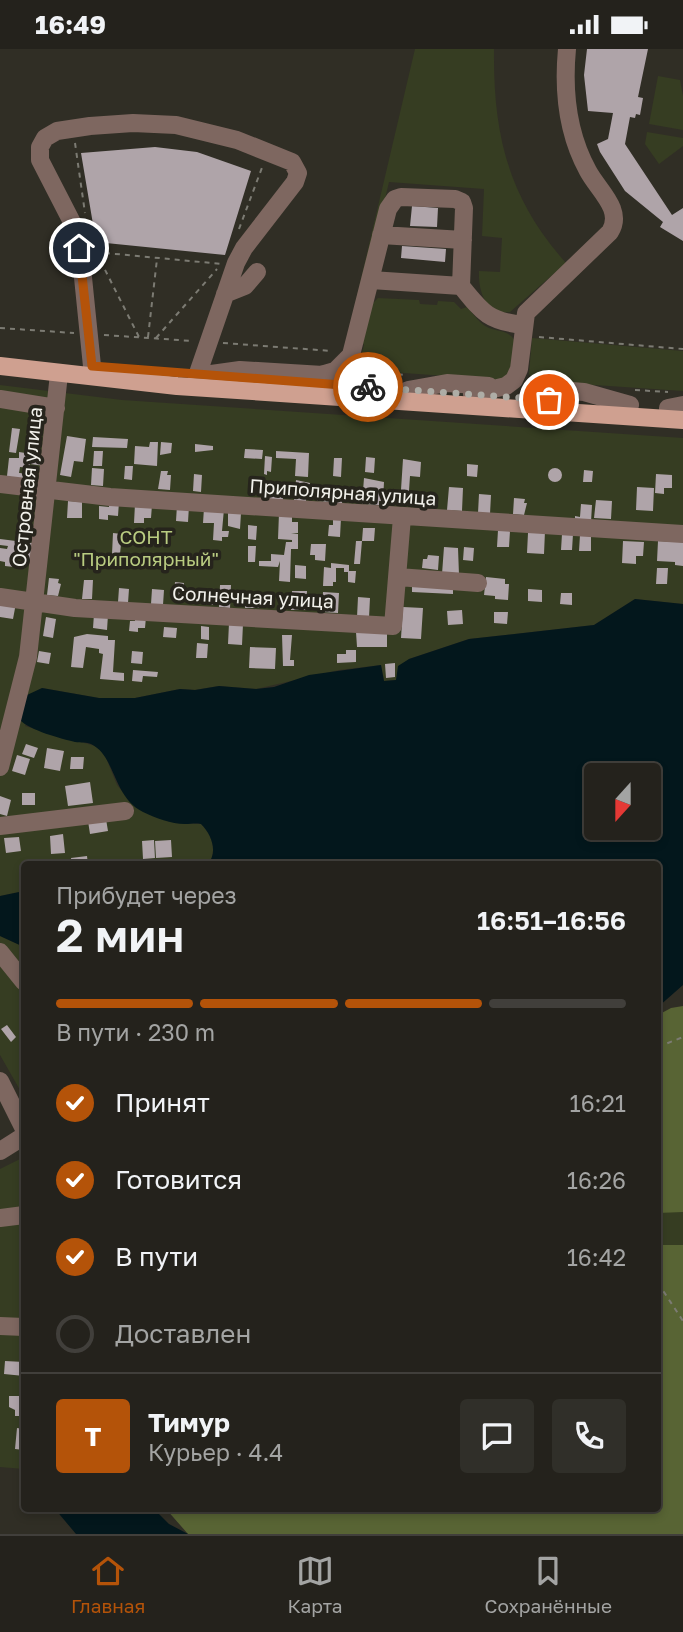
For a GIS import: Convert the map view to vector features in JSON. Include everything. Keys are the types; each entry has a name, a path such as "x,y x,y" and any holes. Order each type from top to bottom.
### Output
{"main road":[{"path":"0,355 197,376 293,382 406,383 472,394 678,407"},
{"path":"0,366 177,386 683,421"}],"lane":[{"path":"568,49 565,88 571,129 583,162 612,207 615,221 610,232 529,309 523,378 534,388 575,401"},
{"path":"92,366 76,230 39,153 45,138 57,131 116,124 176,125 237,139 292,162 298,178 244,248 231,293 197,376 240,370 323,375"},
{"path":"293,382 342,367 351,355 388,209 395,199 401,197 455,199 461,202 464,208 461,286 483,314 525,338"},
{"path":"382,235 463,240"},
{"path":"231,293 257,272"},
{"path":"371,280 461,286"},
{"path":"231,293 256,292"},
{"path":"472,394 506,386 516,377 525,338"},
{"name":"Островная улица","path":"0,767 27,662 36,603 59,374"},
{"path":"406,383 506,386"},
{"path":"534,388 584,392 630,405"},
{"path":"0,399 56,408"},
{"name":"Приполярная улица","path":"0,484 48,491 402,517 683,534"},
{"name":"Солнечная улица","path":"0,597 36,603 393,627 402,517"},
{"path":"398,577 478,583"},
{"path":"0,826 125,811"},
{"path":"0,952 21,976"},
{"path":"0,1081 21,1123"},
{"path":"0,1151 21,1138"},
{"path":"0,1218 21,1215"},
{"path":"0,1326 21,1327"}],"path":[{"path":"75,140 85,214"},
{"path":"236,238 264,160"},
{"path":"90,251 224,264 155,339"},
{"path":"96,252 140,338"},
{"path":"148,338 158,258"},
{"path":"0,328 332,351"},
{"path":"525,338 683,349"},
{"path":"357,366 363,372 406,383"},
{"path":"661,1046 683,1037"},
{"path":"661,1288 683,1321"}],"green space":[{"path":"415,49 494,49 497,109 508,163 530,214 566,263 510,312 495,310 489,306 482,294 479,271 500,272 502,238 482,236 484,189 389,182 353,335 348,334"},
{"path":"658,76 680,80 683,130 649,124"},
{"path":"647,132 683,138 683,146 659,164 645,144"},
{"path":"378,298 419,300 420,304 437,305 438,301 454,302 461,309 467,307 483,324 507,333 515,341 511,369 503,380 361,370 359,364 364,345 362,342 372,304"},
{"path":"532,338 683,351 683,391 535,381 529,374"},
{"name":"СОНТ \"Приполярный\"","path":"0,385 122,400 683,438 683,604 635,599 594,625 469,639 409,659 396,680 384,681 381,665 339,670 256,689 219,686 195,690 180,689 135,698 99,698 42,688 25,726 95,746 104,753 117,785 135,807 176,823 201,824 211,838 213,854 210,861 21,861 21,892 0,896"},
{"path":"0,936 21,946 21,1092 0,1055"},
{"path":"683,1006 683,1212 661,1213 661,1013"},
{"path":"21,1158 21,1469 0,1467 0,1169"},
{"path":"683,1212 683,1245 661,1245 661,1213"},
{"path":"661,1245 683,1245 683,1534 188,1534 169,1512 661,1512"}],"shaded area":[{"path":"635,599 683,604 683,985 661,1004 661,861 210,861 213,854 212,844 201,824 174,823 143,812 125,796 99,750 89,743 46,734 20,720 27,695 42,688 99,698 135,698 180,689 195,690 219,686 256,689 274,687 309,675 381,665 384,681 396,680 398,666 409,659 469,639 594,625"},
{"path":"21,892 21,946 0,936 0,896"},
{"path":"58,1512 157,1512 169,1524 188,1534 76,1534"}],"building":[{"path":"587,49 648,49 638,97 643,98 640,115 630,117 625,144 672,215 683,208 683,241 660,227 663,222 625,191 600,152 597,144 608,139 613,113 588,111 584,75"},
{"path":"155,147 197,152 251,171 225,255 96,242 81,153"},
{"path":"412,206 438,208 437,227 410,226"},
{"path":"402,246 446,249 445,262 401,258"},
{"path":"12,428 20,429 16,453 9,452"},
{"path":"67,436 86,439 83,462 74,461 71,477 60,475"},
{"path":"93,437 128,439 127,448 92,447"},
{"path":"150,442 158,442 157,466 134,464 135,446 149,447"},
{"path":"161,442 172,443 171,453 160,455"},
{"path":"195,444 213,446 213,450 195,452"},
{"path":"245,449 263,450 262,459 244,458"},
{"path":"94,451 103,451 102,466 93,466"},
{"path":"276,451 309,453 308,477 295,476 296,459 276,458"},
{"path":"19,452 32,454 31,458 45,459 45,466 30,464 30,468 20,467 19,473 37,477 36,483 7,476 9,458 19,458"},
{"path":"265,456 272,457 271,472 267,471 267,475 264,474"},
{"path":"366,457 375,458 374,473 365,472"},
{"path":"334,458 342,458 341,477 333,476"},
{"path":"403,459 421,462 420,477 410,476 408,505 400,505"},
{"path":"467,464 478,465 477,477 467,476"},
{"path":"125,466 133,466 132,480 124,479"},
{"path":"92,468 104,469 103,486 91,485"},
{"path":"552,468 558,468 562,475 558,482 552,482 548,478 548,472"},
{"path":"584,470 593,471 592,482 583,482"},
{"path":"161,471 168,471 167,475 171,475 170,490 158,489"},
{"path":"194,474 202,475 201,492 193,491"},
{"path":"656,474 672,475 672,488 664,488 664,494 655,493"},
{"path":"364,478 384,482 383,501 379,501 379,505 362,504"},
{"path":"296,480 310,483 310,487 306,487 306,501 294,501"},
{"path":"318,485 330,486 329,502 317,501"},
{"path":"263,486 283,489 283,500 262,498"},
{"path":"449,487 463,488 462,511 447,510"},
{"path":"637,487 654,488 653,511 636,510"},
{"path":"332,488 343,489 342,504 331,503"},
{"path":"479,494 491,495 490,514 478,513"},
{"path":"514,498 525,499 524,503 527,503 524,515 513,514"},
{"path":"596,500 612,501 611,519 594,518"},
{"path":"68,501 82,502 82,518 67,518"},
{"path":"109,501 119,502 118,516 108,515 108,520 99,519 99,506 109,507"},
{"path":"135,504 152,505 151,518 144,518 144,523 134,523"},
{"path":"581,504 592,505 591,522 575,524 575,516 580,517"},
{"path":"177,505 189,506 188,522 176,521"},
{"path":"204,508 224,509 222,531 229,531 228,537 222,537 222,541 213,540 214,523 203,523"},
{"path":"228,512 241,513 240,529 228,526"},
{"path":"279,513 292,514 292,522 298,522 298,533 291,533 298,534 298,549 291,549 290,582 279,581 280,561 278,567 259,566 259,561 271,561 271,554 284,555 286,542 292,542 278,539"},
{"path":"333,517 341,518 340,537 328,536"},
{"path":"248,525 257,526 256,540 248,539"},
{"path":"363,528 375,528 374,541 362,541"},
{"path":"498,530 510,531 509,547 497,547"},
{"path":"538,530 545,531 544,554 527,553 528,533 537,533"},
{"path":"113,533 122,534 120,554 112,554"},
{"path":"562,534 573,534 572,550 561,550"},
{"path":"580,535 591,535 591,551 579,551"},
{"path":"0,539 32,543 30,560 14,558 14,567 5,566 5,562 0,561 0,548 7,549 8,546 0,545"},
{"path":"677,539 683,539 683,566 675,565 675,562 657,561 658,541 676,542"},
{"path":"356,541 362,541 360,564 354,564"},
{"path":"623,541 644,542 643,556 636,556 636,564 622,563"},
{"path":"311,544 326,544 325,561 315,560 315,555 310,555"},
{"path":"248,546 256,546 255,562 248,562"},
{"path":"444,547 458,548 459,575 442,574"},
{"path":"464,547 474,548 473,561 463,560"},
{"path":"428,555 439,556 438,570 422,568 423,559 427,559"},
{"path":"331,563 349,565 349,571 356,571 355,583 348,582 348,572 344,572 344,568 336,568 336,582 333,582 333,586 323,586 324,567 331,568"},
{"path":"295,565 306,566 306,579 295,578"},
{"path":"657,568 668,568 667,584 656,584"},
{"path":"486,577 505,579 505,584 509,584 508,600 484,595"},
{"path":"49,578 59,579 58,583 61,584 58,596 47,595"},
{"path":"84,580 93,580 92,599 82,599"},
{"path":"175,582 184,583 183,597 174,596"},
{"path":"412,582 453,584 453,594 412,592"},
{"path":"220,585 231,585 230,608 219,607"},
{"path":"119,588 129,589 128,603 118,602"},
{"path":"152,589 164,590 163,605 151,604"},
{"path":"528,589 542,590 542,602 528,601"},
{"path":"207,590 218,591 217,605 206,605"},
{"path":"292,591 307,591 306,610 291,610"},
{"path":"323,592 339,593 338,613 322,612"},
{"path":"246,593 266,595 266,608 245,608"},
{"path":"561,593 572,593 572,605 560,604"},
{"path":"358,597 370,598 369,618 357,617"},
{"path":"0,601 16,603 13,619 0,617"},
{"path":"403,607 423,608 421,639 401,638"},
{"path":"462,610 463,624 448,625 447,611"},
{"path":"494,612 508,612 507,624 494,623"},
{"path":"94,614 108,615 107,630 93,628"},
{"path":"135,616 146,617 145,628 138,628 138,632 129,631 130,621 135,621"},
{"path":"46,617 56,619 53,638 43,636"},
{"path":"229,623 243,624 242,645 228,644"},
{"path":"201,626 209,627 209,640 201,639"},
{"path":"164,627 177,628 176,638 163,637"},
{"path":"387,631 387,647 357,647 356,632"},
{"path":"87,634 108,636 108,640 115,640 113,672 124,673 124,681 100,679 103,654 99,653 99,649 86,647 83,668 71,667 74,637"},
{"path":"282,635 292,635 290,660 294,660 294,666 283,666"},
{"path":"197,643 208,644 207,658 196,658"},
{"path":"250,647 276,648 275,669 249,668"},
{"path":"346,650 356,650 356,662 337,663 337,654 346,654"},
{"path":"39,651 51,653 49,664 37,662"},
{"path":"132,651 143,652 142,664 131,663"},
{"path":"395,663 395,677 386,678 385,664"},
{"path":"133,670 158,672 157,677 143,676 142,682 132,681"},
{"path":"26,744 38,748 34,758 22,754"},
{"path":"47,748 64,751 60,771 44,768"},
{"path":"17,755 30,759 25,775 12,771"},
{"path":"71,757 84,757 83,769 70,769"},
{"path":"90,782 93,803 68,806 65,786"},
{"path":"22,793 35,793 35,805 22,805"},
{"path":"0,796 11,800 7,816 0,814"},
{"path":"106,819 108,831 90,834 88,821"},
{"path":"63,834 65,853 51,854 50,836"},
{"path":"19,837 21,851 6,853 4,838"},
{"path":"154,840 155,858 143,859 142,841"},
{"path":"171,840 172,857 156,858 155,841"},
{"path":"87,856 88,861 71,861 71,858"},
{"path":"7,1025 16,1037 11,1042 1,1029"},
{"path":"5,1361 21,1362 21,1376 4,1374"},
{"path":"9,1396 21,1396 21,1416 15,1416 15,1410 9,1407"},
{"path":"17,1428 21,1429 21,1450 15,1449"}],"way so far":[{"path":"368,387 549,400"}],"route":[{"path":"79,248 92,366 177,375 368,387"}]}
